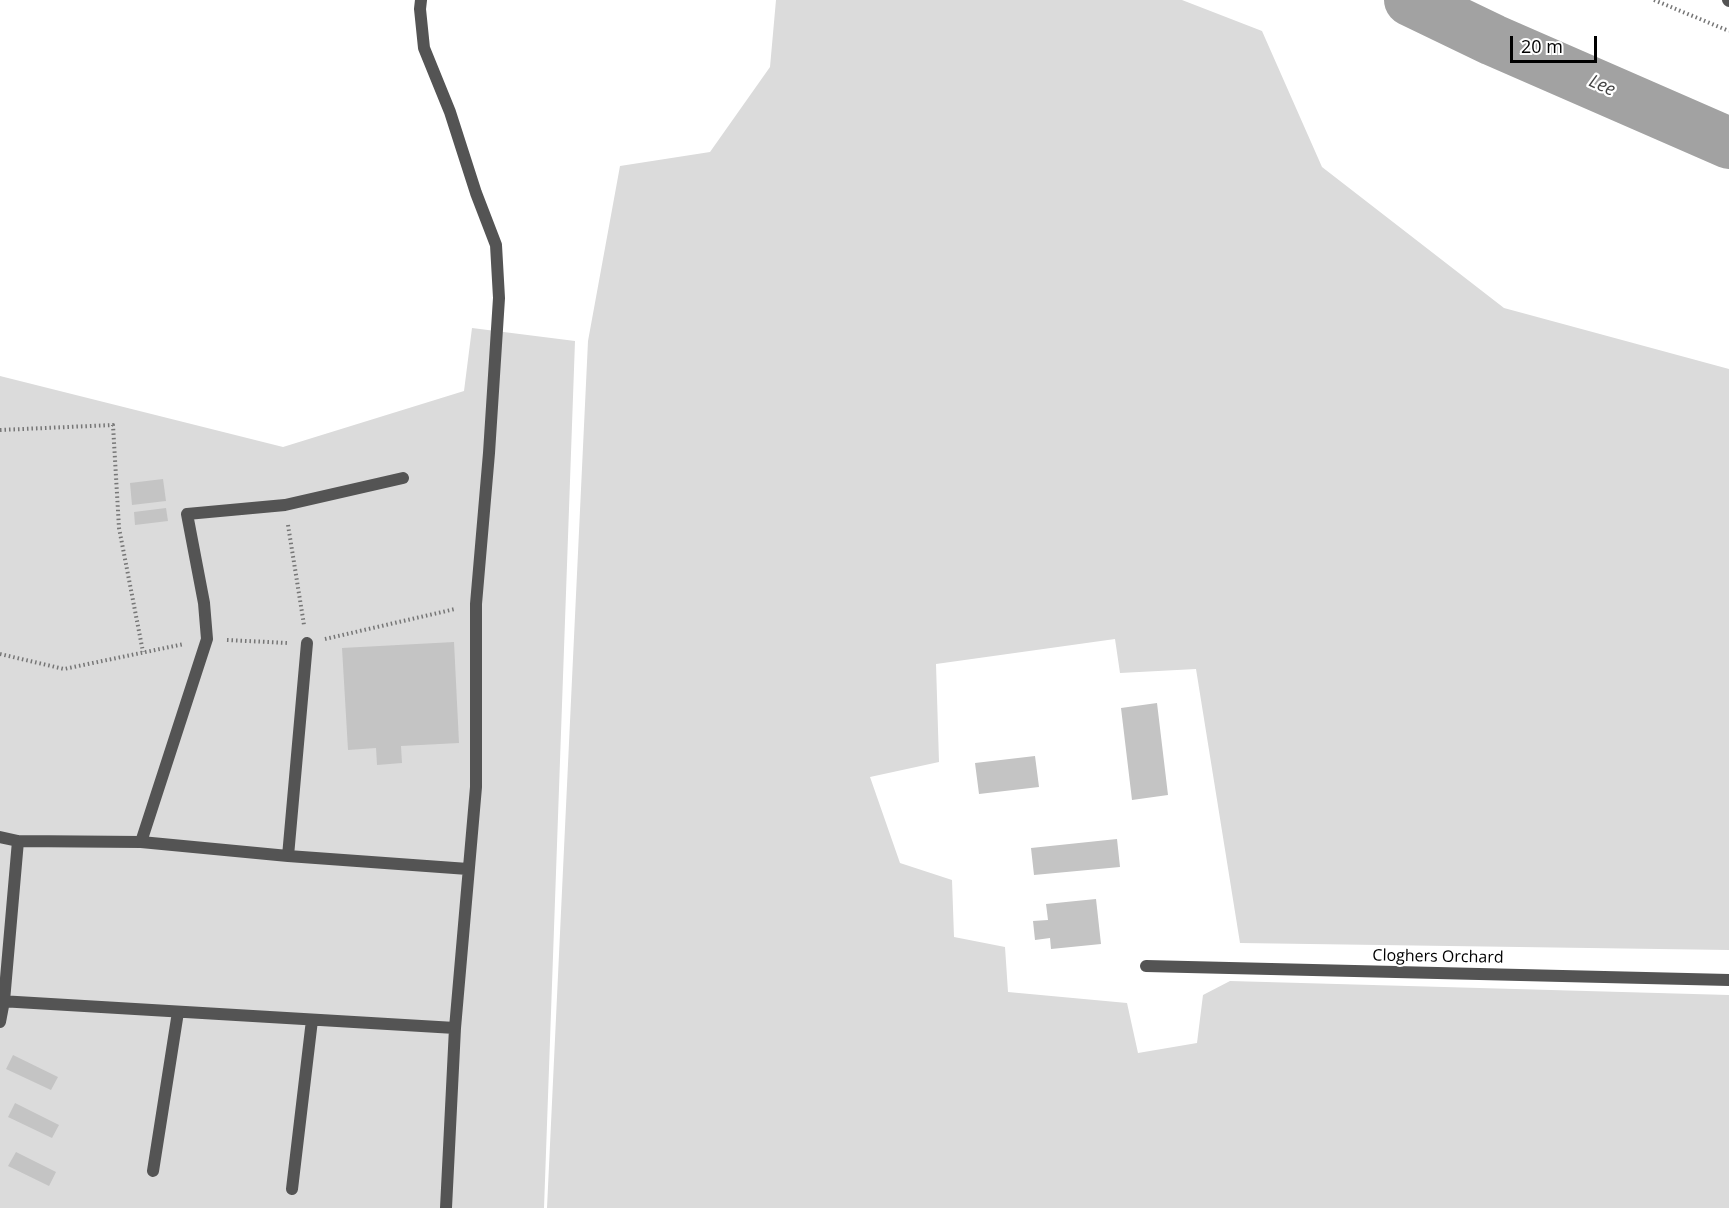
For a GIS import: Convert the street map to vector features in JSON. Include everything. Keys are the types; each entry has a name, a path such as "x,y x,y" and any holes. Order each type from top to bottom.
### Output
{"street":[{"path":"421,0 424,48 450,112 496,245 500,298 476,604 476,787 455,1028 446,1208"},
{"path":"141,842 207,639 204,603 187,514 285,505 403,477"},
{"path":"288,856 306,643"},
{"path":"0,837 18,841 141,842 288,856 468,869"},
{"path":"0,1022 18,841"},
{"name":"Cloghers Orchard","path":"1146,966 1729,980"},
{"path":"2,1001 455,1028"},
{"path":"153,1171 178,1012"},
{"path":"292,1189 312,1020"}],"path":[{"path":"1654,0 1729,31"},
{"path":"0,430 113,425 119,528 143,652"},
{"path":"285,505 306,643"},
{"path":"0,654 64,669 207,639 306,643 476,604"}],"shaded area":[{"path":"776,0 1182,0 1262,31 1322,167 1504,308 1729,369 1729,950 1240,943 1196,669 1120,673 1115,639 936,664 939,762 870,777 900,863 952,880 954,937 1005,947 1008,992 1127,1003 1138,1053 1197,1043 1203,995 1230,981 1729,995 1729,1208 547,1208 588,341 620,166 710,152 770,67"},
{"path":"472,328 575,341 544,1208 0,1208 0,376 283,447 464,391"}],"building":[{"path":"163,479 166,501 132,505 130,483"},
{"path":"166,508 168,521 135,525 134,512"},
{"path":"454,642 459,743 401,746 402,763 377,765 376,748 348,750 342,648"},
{"path":"1157,703 1168,795 1132,800 1121,708"},
{"path":"1035,756 1039,787 979,794 975,763"},
{"path":"1117,839 1120,867 1034,875 1031,848"},
{"path":"1096,899 1101,944 1051,949 1050,938 1035,940 1033,921 1048,920 1046,904"},
{"path":"13,1055 58,1077 51,1090 6,1069"},
{"path":"15,1103 59,1125 52,1138 8,1117"},
{"path":"16,1152 56,1172 49,1186 8,1166"}],"waterway":[{"name":"Lee","path":"1410,0 1493,40 1729,143"}]}
